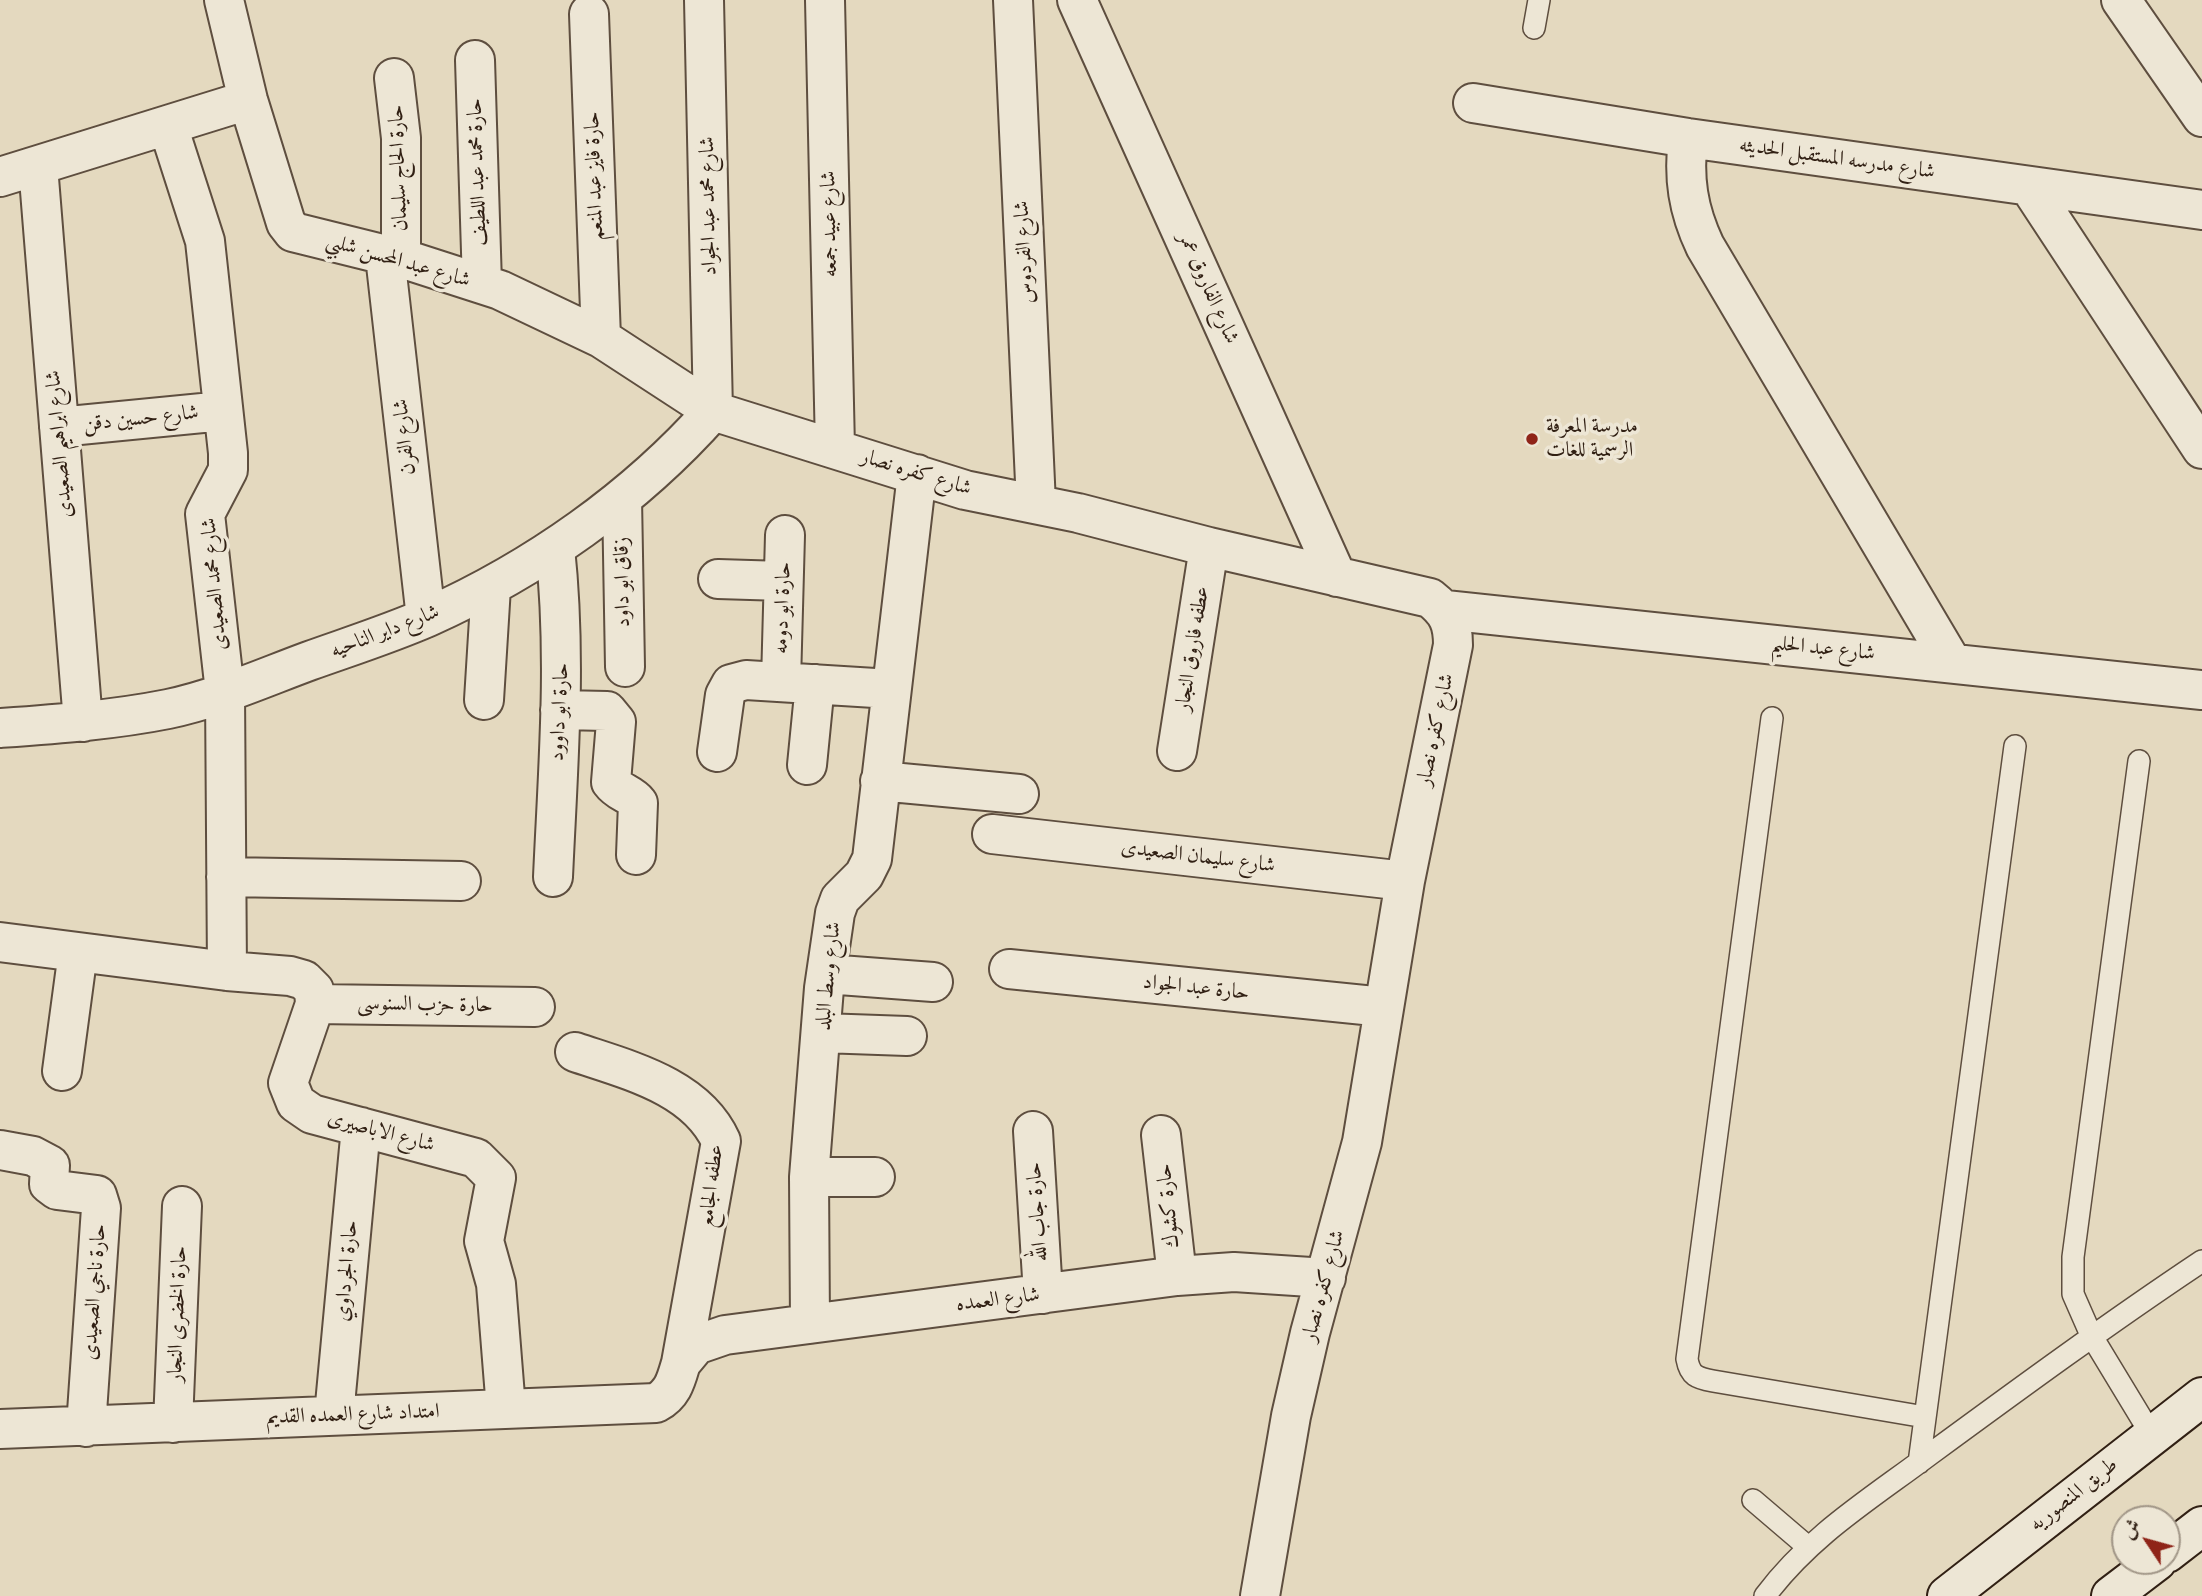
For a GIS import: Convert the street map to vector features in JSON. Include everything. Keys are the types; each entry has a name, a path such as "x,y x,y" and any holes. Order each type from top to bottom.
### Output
{"street":[{"name":"شارع عبد المحسن شلبي","path":"224,0 248,100 286,223 293,232 393,257 482,284 601,338 713,411"},
{"name":"شارع محمد عبد الجواد","path":"704,0 713,411"},
{"name":"شارع عبيد جمعه","path":"825,0 835,447"},
{"name":"شارع الفردوس","path":"1013,0 1036,504"},
{"name":"شارع الفاروق عمر","path":"1077,0 1337,577"},
{"path":"2121,0 2202,117"},
{"name":"حارة فايز عبد المنعم","path":"589,14 601,338"},
{"name":"حارة محمد عبد اللطيف","path":"475,60 482,284"},
{"name":"حارة الحاج سليمان","path":"393,257 401,150 394,78"},
{"path":"0,177 248,100"},
{"name":"شارع مدرسه المستقبل الحديثه","path":"1473,103 1688,138 2202,210"},
{"name":"شارع محمد الصعيدى","path":"168,125 205,241 228,470 205,514 225,692 228,971"},
{"path":"1688,138 1687,193 1705,246 1952,663"},
{"name":"شارع ابراهيم الصعيدى","path":"38,166 83,722"},
{"path":"2029,186 2202,449"},
{"name":"شارع الفرن","path":"393,257 426,618"},
{"name":"شارع حسين دقن","path":"59,427 223,411"},
{"name":"شارع كفره نصار","path":"713,411 835,447 965,490 1036,504 1430,598 1445,610 1453,626 1453,645 1405,881 1362,1142 1291,1416 1261,1596"},
{"name":"شارع داير الناحيه","path":"0,728 83,722 170,708 225,692 426,618 491,587 555,548 622,498 713,411"},
{"name":"شارع وسط البلد","path":"810,1324 809,1177 826,974 840,899 864,875 872,859 917,474"},
{"name":"زقاق ابو داود","path":"622,498 625,667"},
{"name":"حارة ابو دومه","path":"785,535 783,581 798,683"},
{"name":"عطفه فاروق النجار","path":"1177,751 1209,547"},
{"name":"حارة ابو داوود","path":"553,877 561,710 562,612 555,548"},
{"path":"718,579 783,581"},
{"path":"484,700 491,587"},
{"name":"شارع عبد الحليم","path":"1445,610 2202,690"},
{"name":"حارة ابو دومه","path":"717,752 725,695 731,684 746,680 891,689"},
{"path":"798,683 807,765"},
{"path":"561,710 607,711 616,722 611,782 617,791 633,796 638,803 636,855"},
{"path":"880,781 1019,794"},
{"name":"شارع سليمان الصعيدى","path":"992,834 1405,881"},
{"path":"226,877 461,881"},
{"path":"0,942 228,971 290,976 304,980 314,990 314,1004"},
{"path":"62,1071 78,952"},
{"name":"حارة عبد الجواد","path":"1009,969 1384,1007"},
{"path":"826,974 933,982"},
{"name":"حارة حزب السنوسى","path":"314,1004 536,1007"},
{"name":"شارع الاباصيرى","path":"314,1004 288,1083 296,1103 312,1114 476,1158 496,1178 484,1241 496,1284 506,1409"},
{"path":"822,1033 907,1036"},
{"name":"عطفه الجامع","path":"575,1052 644,1075 674,1091 704,1113 721,1141 681,1363"},
{"name":"حارة الجرداوي","path":"334,1415 360,1127"},
{"name":"حارة جاب الله","path":"1033,1131 1044,1294"},
{"name":"حارة كشوك","path":"1161,1135 1177,1276"},
{"name":"حارة ناجي الصعيدى","path":"0,1150 43,1160 50,1166 49,1184 57,1190 97,1195 100,1208 86,1427"},
{"path":"809,1177 875,1177"},
{"name":"حارة الخضرى النجار","path":"173,1423 182,1206"},
{"name":"شارع العمده","path":"681,1363 696,1345 725,1335 1177,1276 1234,1272 1325,1278"},
{"name":"امتداد شارع العمده القديم","path":"0,1429 656,1403 666,1398 674,1387 681,1363"},
{"name":"طريق المنصوريه","path":"1947,1596 2151,1434 2202,1397"},
{"path":"2181,1543 2202,1527"},
{"path":"2111,1596 2139,1575"}],"lane":[{"path":"1534,28 1539,0"},
{"path":"1772,718 1687,1359 1689,1370 1697,1378 1925,1417"},
{"path":"1919,1463 2015,746"},
{"path":"2139,761 2073,1257 2073,1294 2091,1335 2151,1434"},
{"path":"1765,1596 1830,1525 1919,1463 2091,1335 2202,1261"},
{"path":"1753,1500 1808,1547"}],"place":[{"name":"مدرسة المعرفة الرسمية للغات","path":"1532,439"}]}
